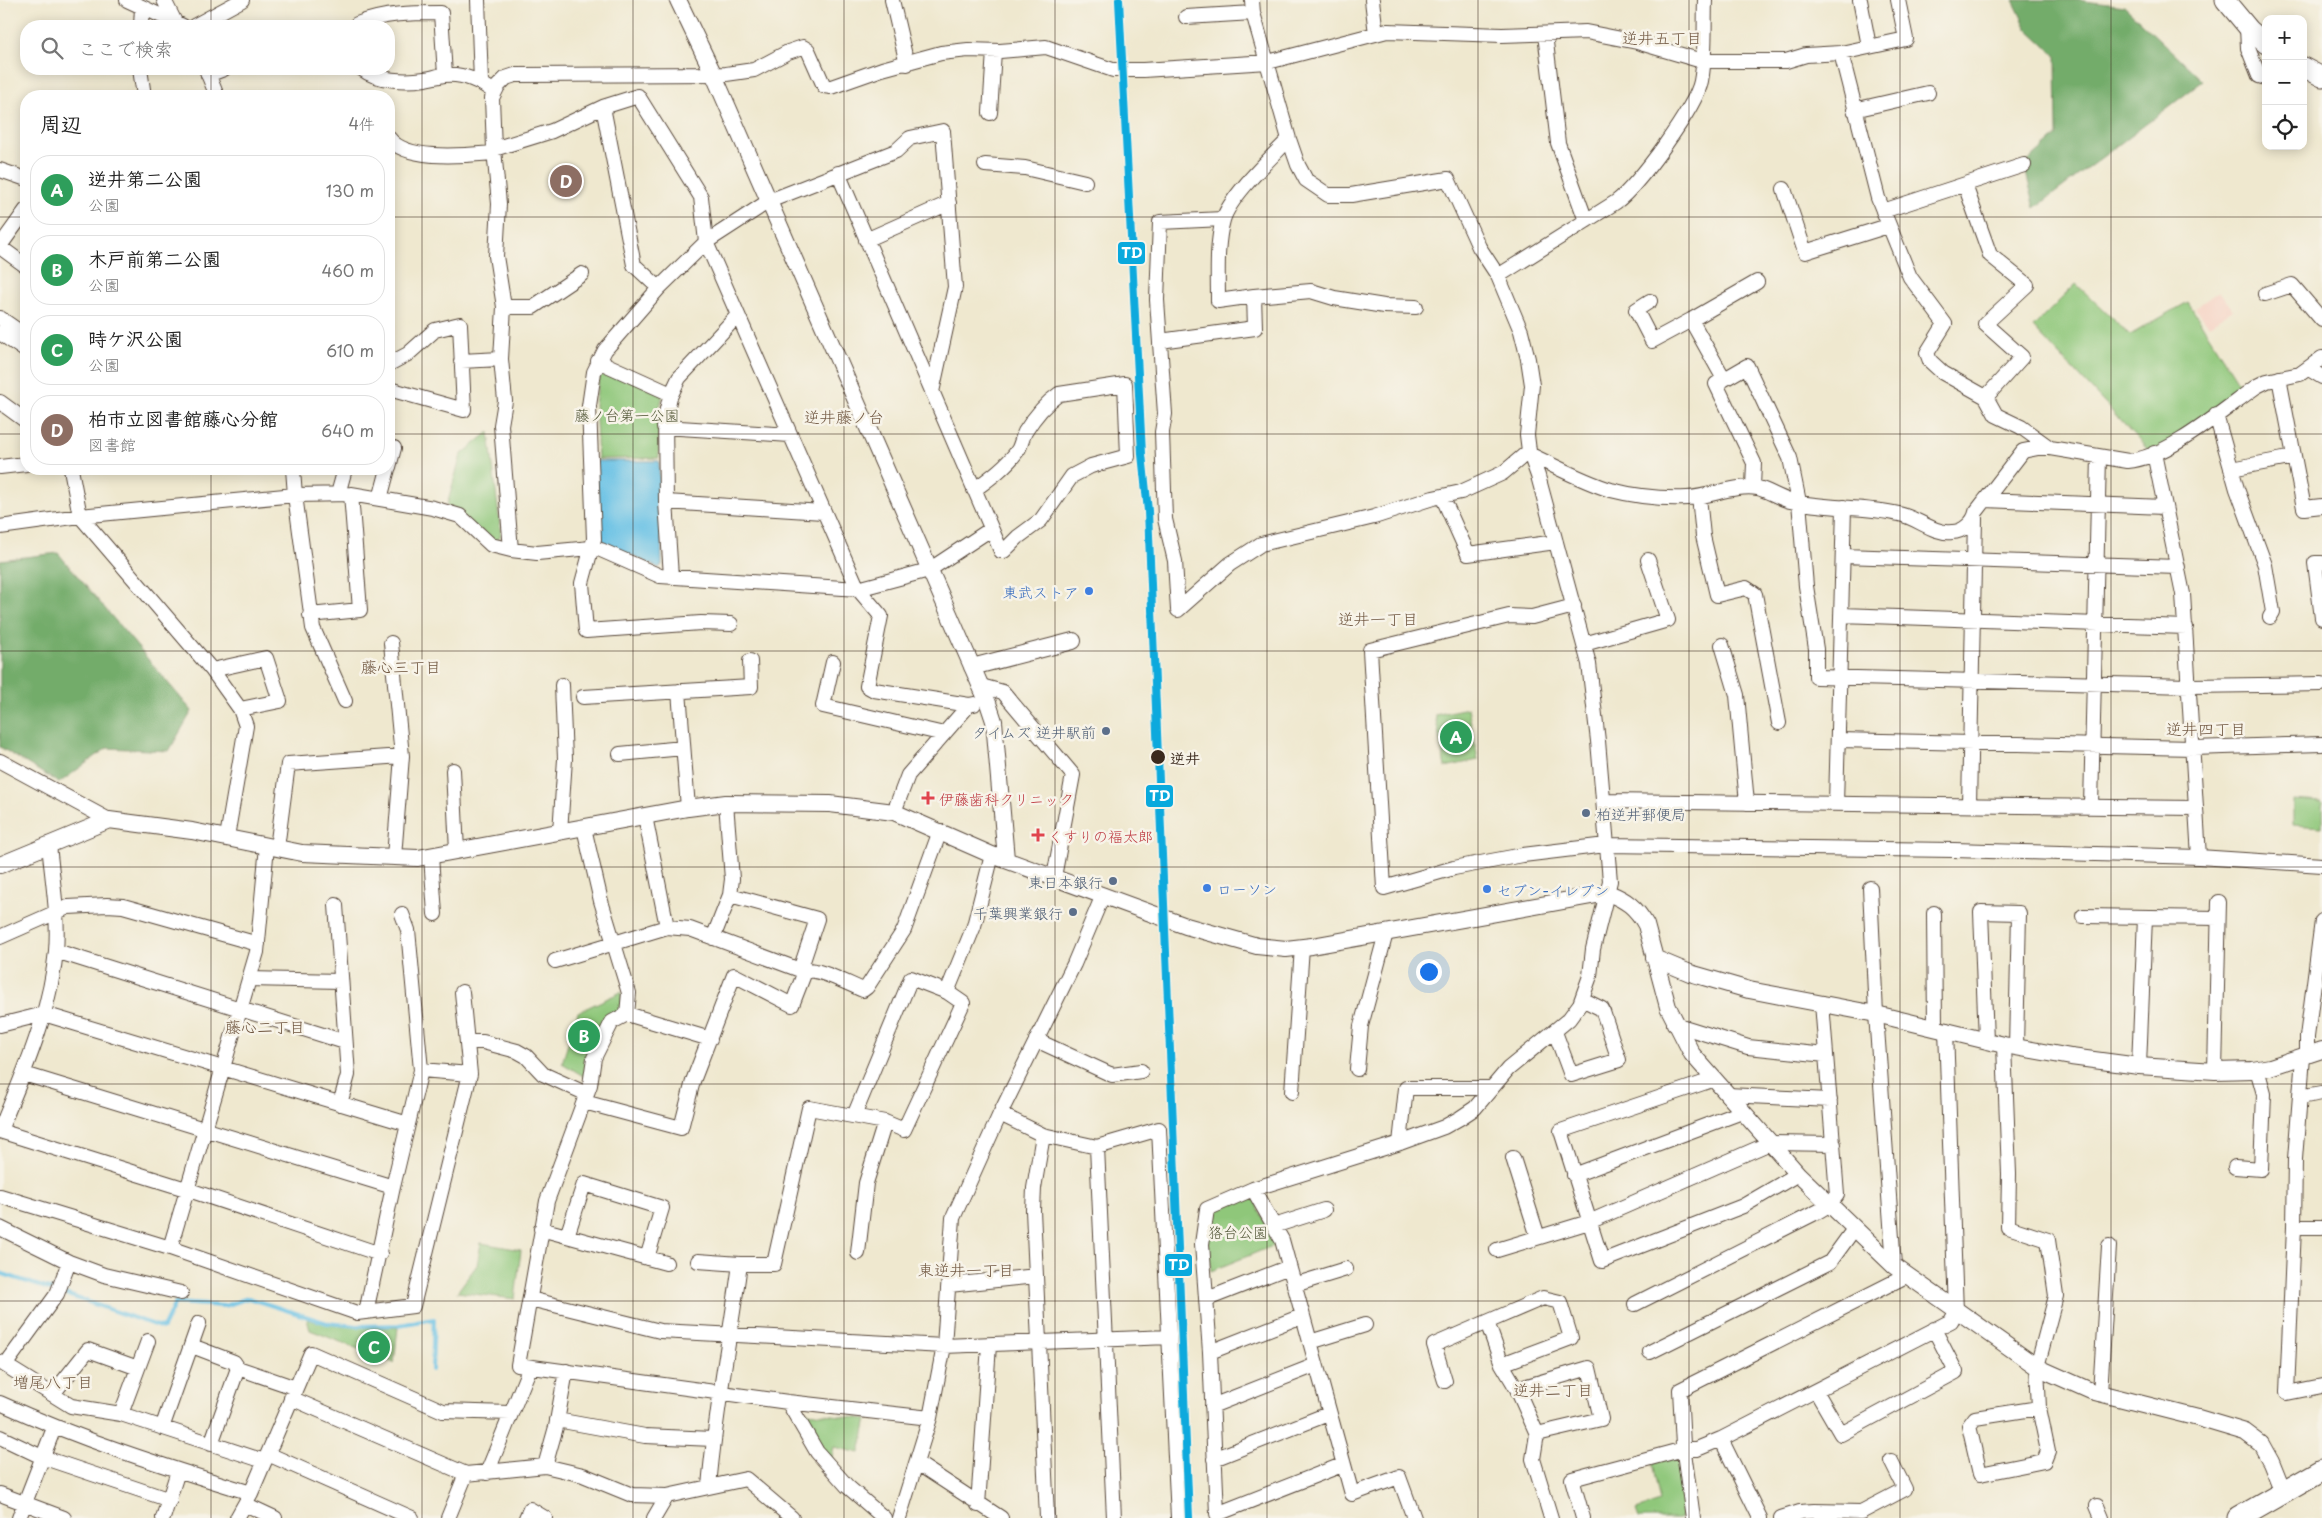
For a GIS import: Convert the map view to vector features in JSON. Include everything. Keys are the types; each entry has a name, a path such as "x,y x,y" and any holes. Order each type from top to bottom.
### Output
{"main road":[{"path":"2226,0 2247,27 2262,40"},
{"path":"2238,1518 2322,1470"}],"street":[{"path":"127,0 169,20"},
{"path":"164,0 177,20"},
{"path":"205,20 242,0"},
{"path":"478,0 481,82"},
{"path":"678,0 713,74 981,686 994,721 999,857 947,992"},
{"path":"892,0 907,64"},
{"path":"1372,0 1376,34"},
{"path":"1498,276 1627,194 1640,179 1689,107 1701,82 1705,0"},
{"path":"1860,0 1869,46"},
{"path":"511,550 501,425 505,400 501,359 504,307 496,256 499,204 492,98 494,92 506,78 515,75 726,74 754,70 788,52 803,47 808,50 824,86 831,87 882,69 907,64 942,53 968,50 994,51 1046,47 1113,70 1144,70 1268,62 1387,31 1502,35 1586,32 1637,42 1702,60 1786,61 1806,55 1841,53 1906,39 1898,0"},
{"path":"1186,18 1253,6 1289,139 1298,165 1306,180 1328,195 1351,195 1448,178 1479,247 1498,276 1521,331 1532,385 1528,435 1530,453 1589,664 1604,801 1610,881 1593,949 1590,976 1582,999 1570,1019 1555,1032 1539,1042 1508,1069 1475,1108 1444,1127 1400,1143 1253,1189 1207,1209 1202,1244 1210,1352 1217,1514 1342,1465"},
{"path":"141,20 142,7"},
{"path":"366,20 383,16 441,13 445,75"},
{"path":"2247,27 2248,48 2259,76 2262,77"},
{"path":"1545,34 1558,143 1586,221"},
{"path":"990,113 994,51"},
{"path":"1841,53 1854,110 1888,226 1910,277 1944,324 1927,353 1930,361 1943,373 1986,397 1996,415 2022,426 2050,448"},
{"path":"141,75 143,90"},
{"path":"208,75 214,90"},
{"path":"370,75 397,80 424,80 445,75 481,82 494,92"},
{"path":"1854,110 1928,93"},
{"path":"395,145 405,150 448,155 494,151 552,131 603,108 638,96 701,197 706,242 858,589 881,616 867,686 874,690 969,704 988,703"},
{"path":"603,108 634,265 659,288"},
{"path":"731,624 701,623 586,631 582,583 594,539 589,406 592,381 598,361 614,338 659,288 706,242 768,201 838,172 896,151 910,138 943,131 955,287 932,392"},
{"path":"1289,139 1238,194 1224,218 1219,250 1218,301 1311,291 1334,298 1384,306 1416,307"},
{"path":"985,165 1025,168 1085,182"},
{"path":"1883,211 2024,165"},
{"path":"0,170 20,177"},
{"path":"838,172 866,240 974,490 1001,551 1004,551 1018,537 1041,520 1072,476 1091,466 1128,456 1125,384 1059,394 1033,420 1024,434 1018,450 1000,470 974,490"},
{"path":"1965,185 1990,255 2027,285 1985,324 2022,357 1986,397"},
{"path":"1784,189 1805,252 1888,226"},
{"path":"866,240 950,203"},
{"path":"1224,218 1160,222 1157,300 1165,414 1162,432 1165,519 1175,561 1178,610 1230,564 1261,544 1374,517 1442,496 1462,492 1502,473 1530,453"},
{"path":"20,219 0,247 20,262"},
{"path":"504,307 533,307 582,274"},
{"path":"1650,301 1636,310 1652,341 1757,282"},
{"path":"2265,294 2292,285 2322,320"},
{"path":"1160,341 1255,328 1254,296"},
{"path":"671,576 666,502 664,427 671,394 688,366 738,315"},
{"path":"0,318 20,332"},
{"path":"1691,320 1724,379"},
{"path":"395,361 408,354 435,330 460,324 464,410 395,391"},
{"path":"1,336 20,347"},
{"path":"1969,805 1975,518 1976,512 2023,451 2050,448 2128,461 2140,460 2188,435 2256,386 2279,378 2300,374 2322,358"},
{"path":"461,361 501,359"},
{"path":"598,361 671,394"},
{"path":"1753,488 1754,464 1716,384 1747,366 1790,458 1799,502 1806,586 1816,649 1816,677 2190,686 2322,684"},
{"path":"2309,369 2322,377"},
{"path":"2279,378 2304,508 2322,506"},
{"path":"0,402 20,417"},
{"path":"2216,415 2230,469 2265,565 2273,612 2270,616"},
{"path":"664,427 790,435"},
{"path":"1530,453 1611,490 1678,498 1699,497 1748,487 1788,501 1864,508 1900,514 1921,521 1941,532 1959,532 1975,518"},
{"path":"2154,453 2178,567 2186,627 2199,857"},
{"path":"2091,807 2099,456"},
{"path":"2230,469 2294,457"},
{"path":"0,467 20,465"},
{"path":"72,475 80,516 212,670 240,709 246,726 227,837"},
{"path":"293,475 312,628 345,701"},
{"path":"310,615 360,610 344,494 345,475"},
{"path":"380,499 386,475"},
{"path":"0,527 80,516 295,494 344,494 433,508 460,516 491,545 511,550 537,552 591,548 601,550 660,576 858,589 929,570 991,529"},
{"path":"1442,496 1468,554 1556,542"},
{"path":"1699,497 1703,536 1717,595 1746,588 1755,594 1779,723"},
{"path":"1985,500 2164,507"},
{"path":"666,502 823,512"},
{"path":"1836,804 1844,507"},
{"path":"1843,556 2178,567"},
{"path":"1584,644 1668,620 1648,560"},
{"path":"2322,563 2315,563 2322,618"},
{"path":"1574,606 1532,617 1509,616 1370,650 1384,888 1454,868 1514,856 1606,845 1944,850 2199,857 2322,865"},
{"path":"1841,615 2186,627"},
{"path":"972,667 1074,640"},
{"path":"391,643 402,756 394,857"},
{"path":"1722,646 1737,695 1748,803"},
{"path":"212,670 266,658 280,701 240,709"},
{"path":"583,697 751,686 750,661"},
{"path":"834,662 823,706 944,734"},
{"path":"560,832 566,759 562,685"},
{"path":"981,686 1003,692 1073,775 1054,878"},
{"path":"679,691 688,808"},
{"path":"894,812 908,774 969,704"},
{"path":"1838,740 2193,748 2322,744"},
{"path":"620,754 683,748"},
{"path":"170,1248 258,944 272,847 288,764 402,756"},
{"path":"0,761 109,820 227,837 310,854 418,858 688,808 726,803 830,804 894,812 999,857 1102,895 1229,939 1257,946 1286,949 1608,893 1627,901 1640,914 1646,924 1674,1024 1692,1054 1712,1080 1798,1174 1900,1271 2036,1367 2091,1392 2203,1419 2245,1432 2261,1444 2271,1462 2283,1492"},
{"path":"453,770 456,852"},
{"path":"1604,801 2196,808"},
{"path":"713,938 730,895 732,879 726,803"},
{"path":"645,816 666,927"},
{"path":"0,865 109,820"},
{"path":"584,828 601,901 630,993 627,1014"},
{"path":"555,961 666,927 690,929 862,990 866,987 904,930 940,831"},
{"path":"49,844 56,913 56,951 44,1014 24,1074 0,1131 188,1190 380,1254"},
{"path":"431,856 435,914"},
{"path":"1870,888 1876,1014 1900,1271"},
{"path":"467,1042 483,1042 516,1051 526,1056 543,1074 585,1098 681,1128 693,1081 734,975 792,1005 817,919 730,895"},
{"path":"899,1518 930,1418 944,1346 953,1218 1000,1114 1074,964 1102,895"},
{"path":"2215,1071 2219,902"},
{"path":"0,938 68,907 107,905 123,906 258,944"},
{"path":"336,905 348,1075 340,1104"},
{"path":"1986,1040 1981,912 2019,913 2010,1046 2008,1226 2048,1240 2056,1296 2036,1367 2039,1408 2048,1452 2044,1461 1980,1474 1970,1426 1975,1418 2039,1408"},
{"path":"1583,1518 1572,1479 1684,1449 1696,1448 1721,1439 1951,1321 1956,1312 1934,913"},
{"path":"366,1312 421,1070 408,930 402,914"},
{"path":"2083,916 2218,918"},
{"path":"2140,1066 2145,918"},
{"path":"2322,921 2307,1037 2311,1054 2300,1097 2295,1159 2294,1227 2286,1393 2322,1386"},
{"path":"1357,1069 1361,1026 1386,933"},
{"path":"1292,1092 1302,947"},
{"path":"56,951 345,1042"},
{"path":"1654,958 1690,973 1749,990 1876,1014 2010,1046 2071,1057 2140,1066 2215,1071 2270,1067 2311,1054"},
{"path":"698,1261 774,1264 809,1108 886,1122 904,1130 963,1003 947,992 911,978 854,1116"},
{"path":"249,979 341,981"},
{"path":"0,1196 170,1248 357,1313 413,1306 470,1074 462,992"},
{"path":"1555,1032 1571,1075 1619,1060 1602,1009 1582,999"},
{"path":"1635,1304 1829,1205 1837,1196 1822,1003"},
{"path":"0,1025 44,1014 408,1124"},
{"path":"710,1039 627,1014 612,1022 594,1058 585,1098 547,1201 518,1365 788,1402 930,1418"},
{"path":"1674,1024 1748,1047 1826,1055"},
{"path":"1036,1040 1112,1075 1141,1070"},
{"path":"2235,1167 2261,1169 2264,1094 2257,1069"},
{"path":"421,1070 470,1074"},
{"path":"24,1074 393,1187"},
{"path":"1712,1080 1561,1131 1602,1261 1743,1206 1798,1174"},
{"path":"1400,1143 1406,1088 1490,1088"},
{"path":"2300,1097 2322,1092"},
{"path":"1727,1095 1830,1100"},
{"path":"1574,1175 1742,1112"},
{"path":"1000,1114 1043,1135 1097,1147 1159,1129 1178,1518"},
{"path":"858,1253 866,1182 886,1122"},
{"path":"1043,1135 1034,1188 1047,1518"},
{"path":"1496,1250 1589,1222 1770,1143 1834,1144"},
{"path":"1097,1147 1114,1518"},
{"path":"1513,1158 1538,1237"},
{"path":"567,1236 584,1184 662,1208 647,1258"},
{"path":"1253,1189 1282,1240 1342,1465 1352,1494 1399,1477 1414,1518"},
{"path":"1274,1226 1324,1210"},
{"path":"2294,1227 2322,1227"},
{"path":"0,1228 69,1262 104,1275 181,1293"},
{"path":"542,1229 666,1263"},
{"path":"1650,1352 1830,1262 1854,1229"},
{"path":"2100,1394 2108,1246"},
{"path":"69,1262 58,1294 3,1363 71,1406 121,1414 211,1444 266,1458 412,1518"},
{"path":"709,1488 713,1439 722,1392 740,1264"},
{"path":"1207,1299 1289,1267"},
{"path":"1294,1285 1346,1269"},
{"path":"1690,1517 1680,1390 1900,1271"},
{"path":"948,1285 1036,1276"},
{"path":"1445,1380 1434,1345 1543,1298 1560,1302 1571,1338 1502,1364"},
{"path":"530,1299 660,1331 944,1346 1169,1337"},
{"path":"1210,1352 1302,1316"},
{"path":"1487,1322 1502,1364 1517,1389 1537,1434 1533,1459 1551,1518"},
{"path":"162,1428 200,1324"},
{"path":"1310,1342 1365,1325"},
{"path":"1816,1391 1841,1434 1956,1372 1934,1329"},
{"path":"121,1414 148,1341"},
{"path":"978,1505 989,1345"},
{"path":"192,1346 234,1362 238,1368 466,1474 544,1466 583,1475 632,1496 667,1496 746,1479 786,1516"},
{"path":"53,1394 88,1350 138,1368"},
{"path":"237,1518 248,1499 311,1353 315,1353 443,1411 510,1413"},
{"path":"1212,1406 1316,1365"},
{"path":"487,1473 530,1367"},
{"path":"211,1444 238,1368"},
{"path":"1517,1389 1589,1368 1601,1419 1537,1434"},
{"path":"544,1466 557,1420 566,1371"},
{"path":"788,1402 817,1452 847,1486 884,1518"},
{"path":"0,1403 54,1428 178,1471 248,1499 275,1518"},
{"path":"1214,1459 1328,1414"},
{"path":"557,1420 645,1436 713,1439"},
{"path":"19,1518 54,1428"},
{"path":"0,1437 42,1456 170,1500"},
{"path":"1721,1439 1760,1518"},
{"path":"1782,1518 1800,1512 1861,1512 1905,1489 1891,1460"},
{"path":"917,1463 978,1505 1001,1518"},
{"path":"163,1518 178,1471"},
{"path":"448,1518 466,1474"},
{"path":"0,1494 64,1518"},
{"path":"654,1518 667,1496"},
{"path":"526,1518 530,1509 545,1518"}],"shaded area":[{"path":"2219,291 2233,310 2209,325 2195,308"}],"green space":[{"path":"2013,0 2076,0 2124,6 2203,81 2035,208 2024,165 2057,136 2056,56 2027,29"},
{"path":"2076,284 2130,335 2188,302 2243,390 2185,433 2150,452 2033,327"},
{"name":"藤ノ台第一公園","path":"601,367 663,394 658,416 659,458 598,459 595,404"},
{"path":"489,432 501,535 497,541 487,538 447,505 461,455"},
{"path":"58,553 192,711 169,751 107,748 59,783 0,747 0,560"},
{"path":"1468,708 1478,760 1445,767 1435,715"},
{"path":"2293,800 2322,802 2322,827 2293,825"},
{"path":"621,992 623,1007 585,1077 562,1063 578,1012"},
{"name":"狢台公園","path":"1249,1197 1255,1200 1275,1245 1211,1271 1208,1232 1212,1217 1222,1207"},
{"path":"481,1243 521,1250 515,1299 457,1292 477,1265"},
{"path":"307,1319 352,1327 398,1327 394,1363 310,1330"},
{"path":"799,1411 867,1419 860,1453 834,1447 831,1461"},
{"path":"1678,1455 1683,1516 1678,1518 1639,1518 1636,1510 1660,1502 1652,1462"}],"water":[{"path":"595,461 659,461 662,565 659,568 605,543 601,539"}],"waterway":[{"path":"0,1273 55,1291"},
{"path":"62,1293 163,1328 175,1303 225,1306 248,1298 327,1323 357,1326 399,1325 434,1319 432,1370"}],"transit line":[{"name":"TD","path":"1119,0 1142,454 1148,511 1189,1518"}],"place":[{"name":"柏市立図書館藤心分館","path":"566,181"},
{"name":"東武ストア","path":"1089,591"},
{"name":"タイムズ 逆井駅前","path":"1106,731"},
{"name":"逆井第二公園","path":"1456,737"},
{"name":"逆井","path":"1158,757"},
{"name":"伊藤歯科クリニック","path":"928,798"},
{"name":"柏逆井郵便局","path":"1586,813"},
{"name":"くすりの福太郎","path":"1038,835"},
{"name":"東日本銀行","path":"1113,881"},
{"name":"ローソン","path":"1207,888"},
{"name":"セブン-イレブン","path":"1487,889"},
{"name":"千葉興業銀行","path":"1073,912"},
{"name":"木戸前第二公園","path":"584,1036"},
{"name":"時ケ沢公園","path":"374,1347"}],"district":[{"name":"逆井五丁目","path":"1662,37"},
{"name":"逆井藤ノ台","path":"844,416"},
{"name":"逆井一丁目","path":"1378,618"},
{"name":"藤心三丁目","path":"401,666"},
{"name":"逆井四丁目","path":"2206,728"},
{"name":"藤心二丁目","path":"265,1026"},
{"name":"東逆井一丁目","path":"966,1269"},
{"name":"増尾八丁目","path":"53,1381"},
{"name":"逆井二丁目","path":"1553,1389"}]}
